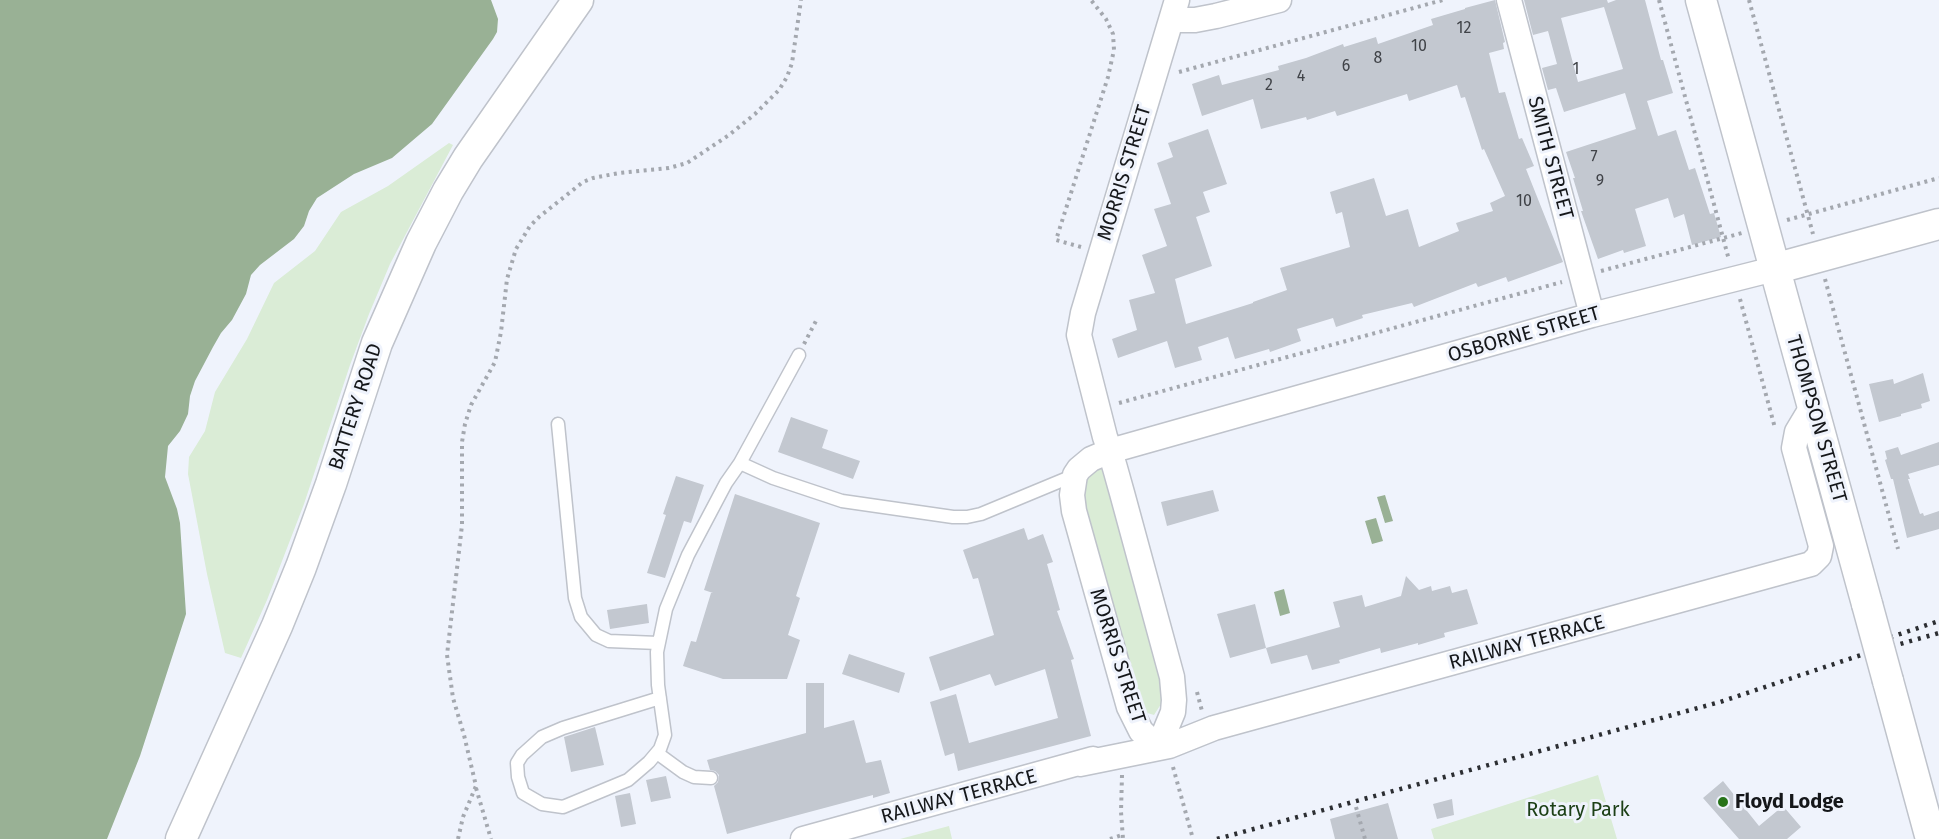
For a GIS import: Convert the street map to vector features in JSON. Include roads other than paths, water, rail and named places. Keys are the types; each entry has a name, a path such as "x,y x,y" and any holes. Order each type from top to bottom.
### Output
{"street":[{"name":"BATTERY ROAD","path":"181,839 277,626 301,567 377,343 421,243 468,158 578,0"},
{"path":"1211,0 1228,9 1248,9"},
{"path":"1175,10 1200,19 1279,0"},
{"name":"SMITH STREET","path":"1509,0 1592,315"},
{"name":"THOMPSON STREET","path":"1701,0 1930,839"},
{"name":"MORRIS STREET","path":"1075,475 1072,495 1074,511 1129,707 1144,735 1158,748 1173,712 1172,677 1120,448 1079,339 1079,330 1175,10"},
{"name":"OSBORNE STREET","path":"1120,448 1592,315 1939,224"},
{"name":"RAILWAY TERRACE","path":"803,839 1080,764 1180,742 1214,728 1811,564 1819,556 1821,546 1794,448 1797,432 1812,407"},
{"path":"1075,475 1090,459 1120,448"},
{"name":"RAILWAY TERRACE","path":"1080,764 1132,743 1135,732 1129,707"}],"lane":[{"path":"660,698 552,732 537,741 517,763 520,787 525,795 546,805 563,807 628,780 663,745 665,735 657,665 658,643 666,609 677,579 726,483 740,463 799,355"},
{"path":"558,424 575,598 581,618 596,635 609,641 658,643"},
{"path":"740,463 773,478 842,501 961,517 990,511 1075,475"},
{"path":"657,753 683,772 694,777 711,778"}],"railway":[{"path":"1873,643 1939,621"},
{"path":"1217,839 1720,702 1861,655 1939,633"}],"place":[{"name":"Floyd Lodge","path":"1723,802"}],"park label":[{"name":"Rotary Park","path":"1578,810"}]}
